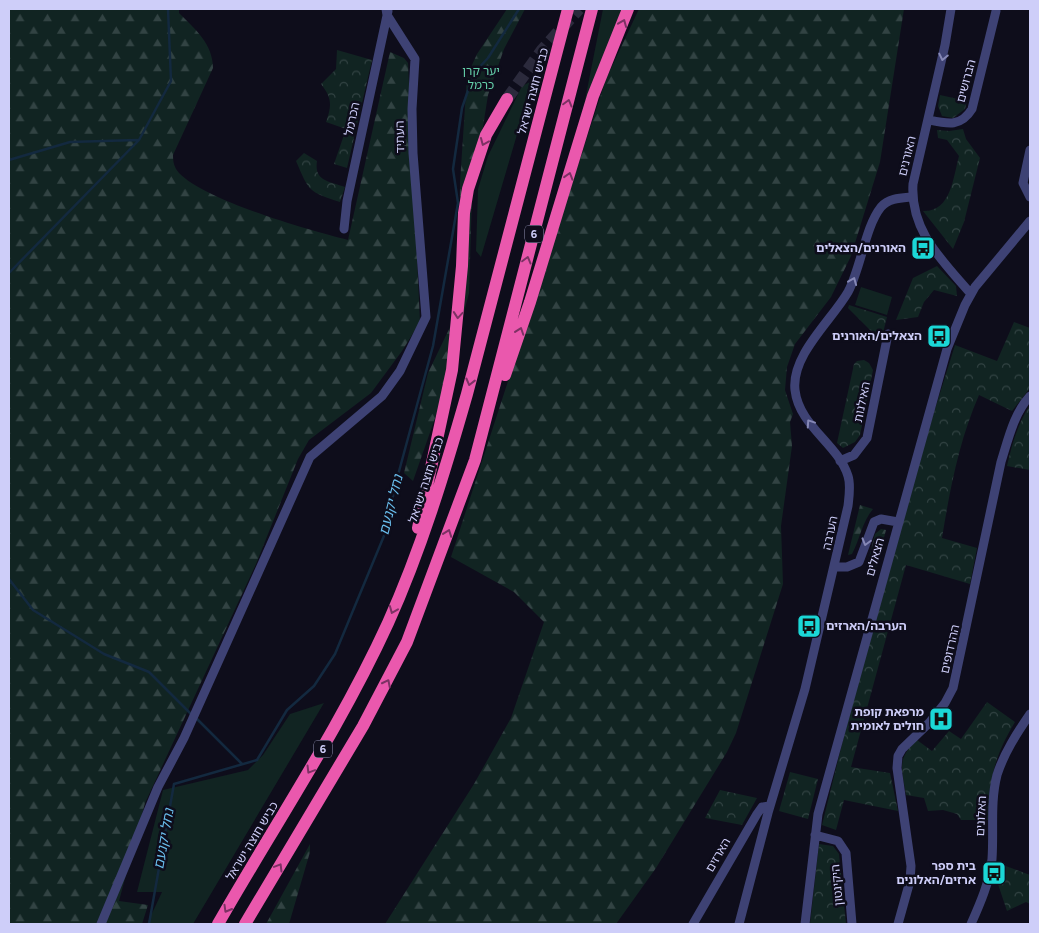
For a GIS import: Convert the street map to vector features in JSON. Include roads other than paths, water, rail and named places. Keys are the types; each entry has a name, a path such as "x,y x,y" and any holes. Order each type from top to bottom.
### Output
{"highway":[{"name":"כביש חוצה ישראל","path":"218,924 325,746 388,622 411,565 436,498 462,412 568,9"},
{"name":"6","path":"245,924 363,726 407,642 475,460 592,9"},
{"path":"475,460 530,302 593,96 628,9"},
{"path":"411,565 452,370 464,213 468,189 486,135 507,99"}],"street":[{"name":"האורנים","path":"951,9 929,120 913,184 912,197 913,209 931,245 971,294"},
{"name":"הכרמל","path":"344,230 347,200 388,11"},
{"name":"העתיד","path":"101,924 158,787 187,730 310,458 382,396 400,371 426,317 413,153 412,109 415,59 388,11"},
{"name":"הברושים","path":"929,120 950,125 966,118 972,109 996,11"},
{"path":"1030,150 1023,183 1030,197"},
{"name":"הערבה","path":"739,924 770,806 805,689 844,532 850,490 848,476 840,461 803,413 797,398 796,374 801,359 849,290 881,208 894,199 912,197"},
{"name":"הצאלים","path":"804,924 815,835 836,745 947,349 971,294 995,261 1030,221"},
{"name":"האילנות","path":"840,461 854,455 867,438 888,334"},
{"name":"ההרדופים","path":"898,924 910,881 911,856 897,768 898,756 945,703 954,688 1001,462 1010,433 1021,408 1030,396"},
{"path":"835,567 847,567 859,562 874,522 881,519 898,522"},
{"name":"האלונים","path":"971,924 985,889 992,860 993,811 998,775 1010,745 1030,714"},
{"name":"הארזים","path":"692,924 757,814 762,807 770,806"},
{"name":"היקינטון","path":"815,835 838,841 846,853 852,924"}],"waterway":[{"path":"9,273 139,140 171,81 168,9"},
{"name":"נחל יקנעם","path":"149,924 174,784 257,760 287,710 314,686 335,654 386,531 395,486 433,346 458,203 453,169 462,108 474,73 488,58 519,9"},
{"path":"9,160 70,142 137,140"},
{"path":"9,579 33,610 104,654 149,672 191,714"},
{"path":"195,717 242,764"}],"tunnel":[{"path":"507,99 542,50 579,9"}],"place":[{"name":"האורנים/הצאלים","path":"923,248"},
{"name":"הצאלים/האורנים","path":"939,336"},
{"name":"הערבה/הארזים","path":"809,626"},
{"name":"מרפאת קופת חולים לאומית","path":"941,719"},
{"name":"בית ספר ארזים/האלונים","path":"994,873"}],"park label":[{"name":"יער קרן כרמל","path":"481,78"}]}
